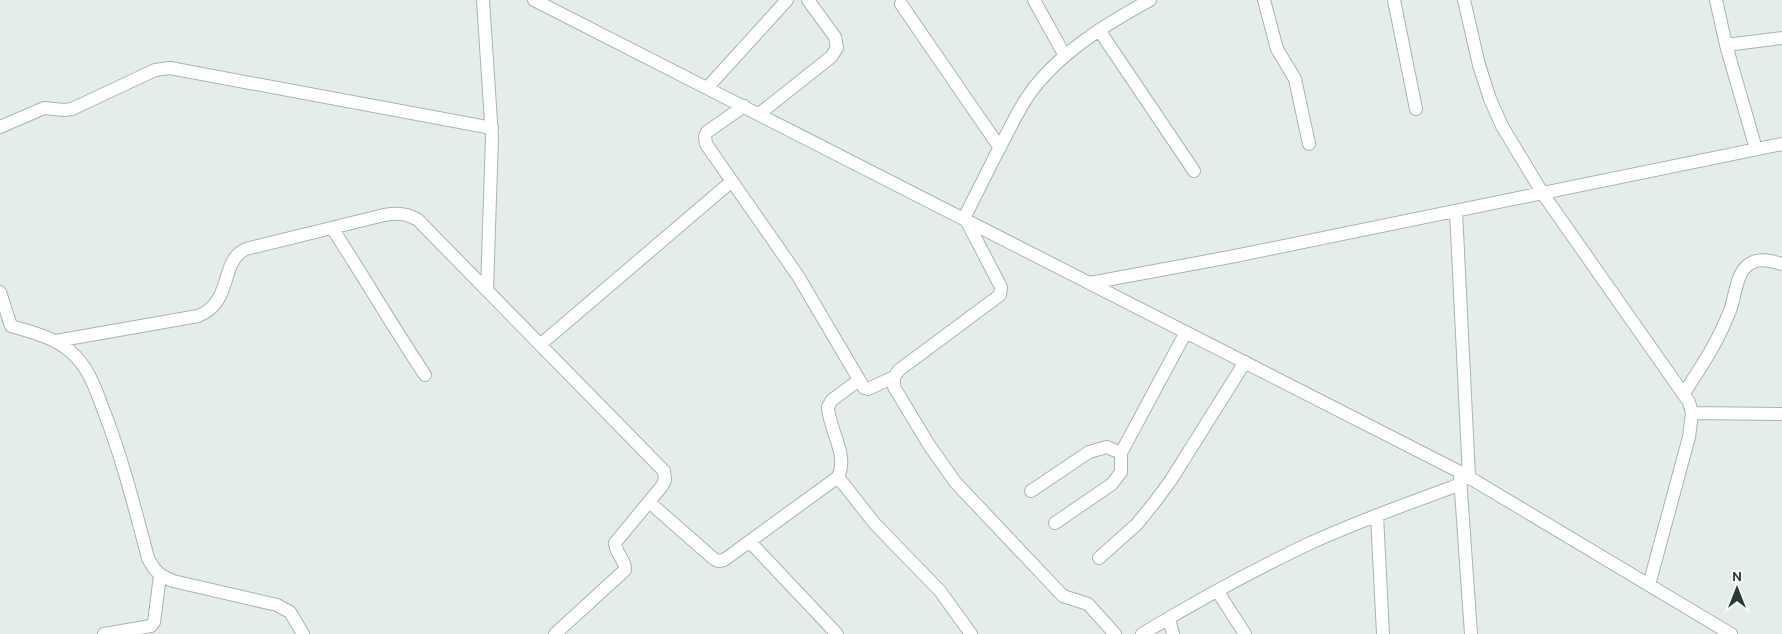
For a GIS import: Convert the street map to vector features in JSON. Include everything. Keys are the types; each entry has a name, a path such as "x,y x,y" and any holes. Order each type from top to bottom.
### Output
{"street":[{"path":"483,0 492,128 487,289"},
{"path":"534,0 1245,362 1463,478 1731,634"},
{"path":"707,88 787,0"},
{"path":"759,114 831,57 836,48 835,37 808,0"},
{"path":"1034,0 1065,56"},
{"path":"965,219 1029,95 1044,77 1065,56 1136,3 1150,0"},
{"path":"1264,0 1278,49 1295,79 1309,144"},
{"path":"1394,0 1416,109"},
{"path":"1464,0 1479,65 1490,99 1506,134 1543,194 1689,402 1692,413 1689,437 1649,585"},
{"path":"1716,0 1726,45 1756,149"},
{"path":"900,4 1000,148"},
{"path":"1099,30 1194,171"},
{"path":"1726,45 1782,38"},
{"path":"0,127 44,108 72,109 155,70 170,68 492,128"},
{"path":"744,106 708,132 705,136 706,144 798,276 866,390 894,377 899,370 1000,295 1001,287 965,219"},
{"path":"1090,283 1543,194 1782,144"},
{"path":"540,344 732,181"},
{"path":"1456,211 1463,478 1471,634"},
{"path":"56,341 206,313 219,300 234,259 241,251 392,214 401,213 418,220 662,468 665,476 662,486 615,543 615,547 625,565 625,570 556,634"},
{"path":"332,228 359,269 384,314 425,375"},
{"path":"1684,393 1716,344 1731,308 1743,270 1749,264 1758,261 1766,260 1782,264"},
{"path":"0,292 5,327 56,341 69,350 90,375 117,445 148,558 160,576 173,581 277,605 290,612 303,634"},
{"path":"1056,523 1112,484 1120,472 1121,453 1186,332"},
{"path":"1099,558 1137,524 1154,503 1171,480 1245,362"},
{"path":"894,377 894,387 929,445 956,482 1063,596 1088,604 1114,634"},
{"path":"649,502 716,561 724,560 838,477 841,460 828,407 832,400 859,380"},
{"path":"1692,413 1782,414"},
{"path":"1031,491 1089,452 1107,447 1121,453"},
{"path":"838,477 875,524 940,591 971,634"},
{"path":"1142,634 1306,546 1463,478"},
{"path":"1377,515 1383,634"},
{"path":"750,542 837,634"},
{"path":"104,634 151,626 154,622 160,576"},
{"path":"1218,592 1245,634"},
{"path":"1169,619 1173,634"}]}
